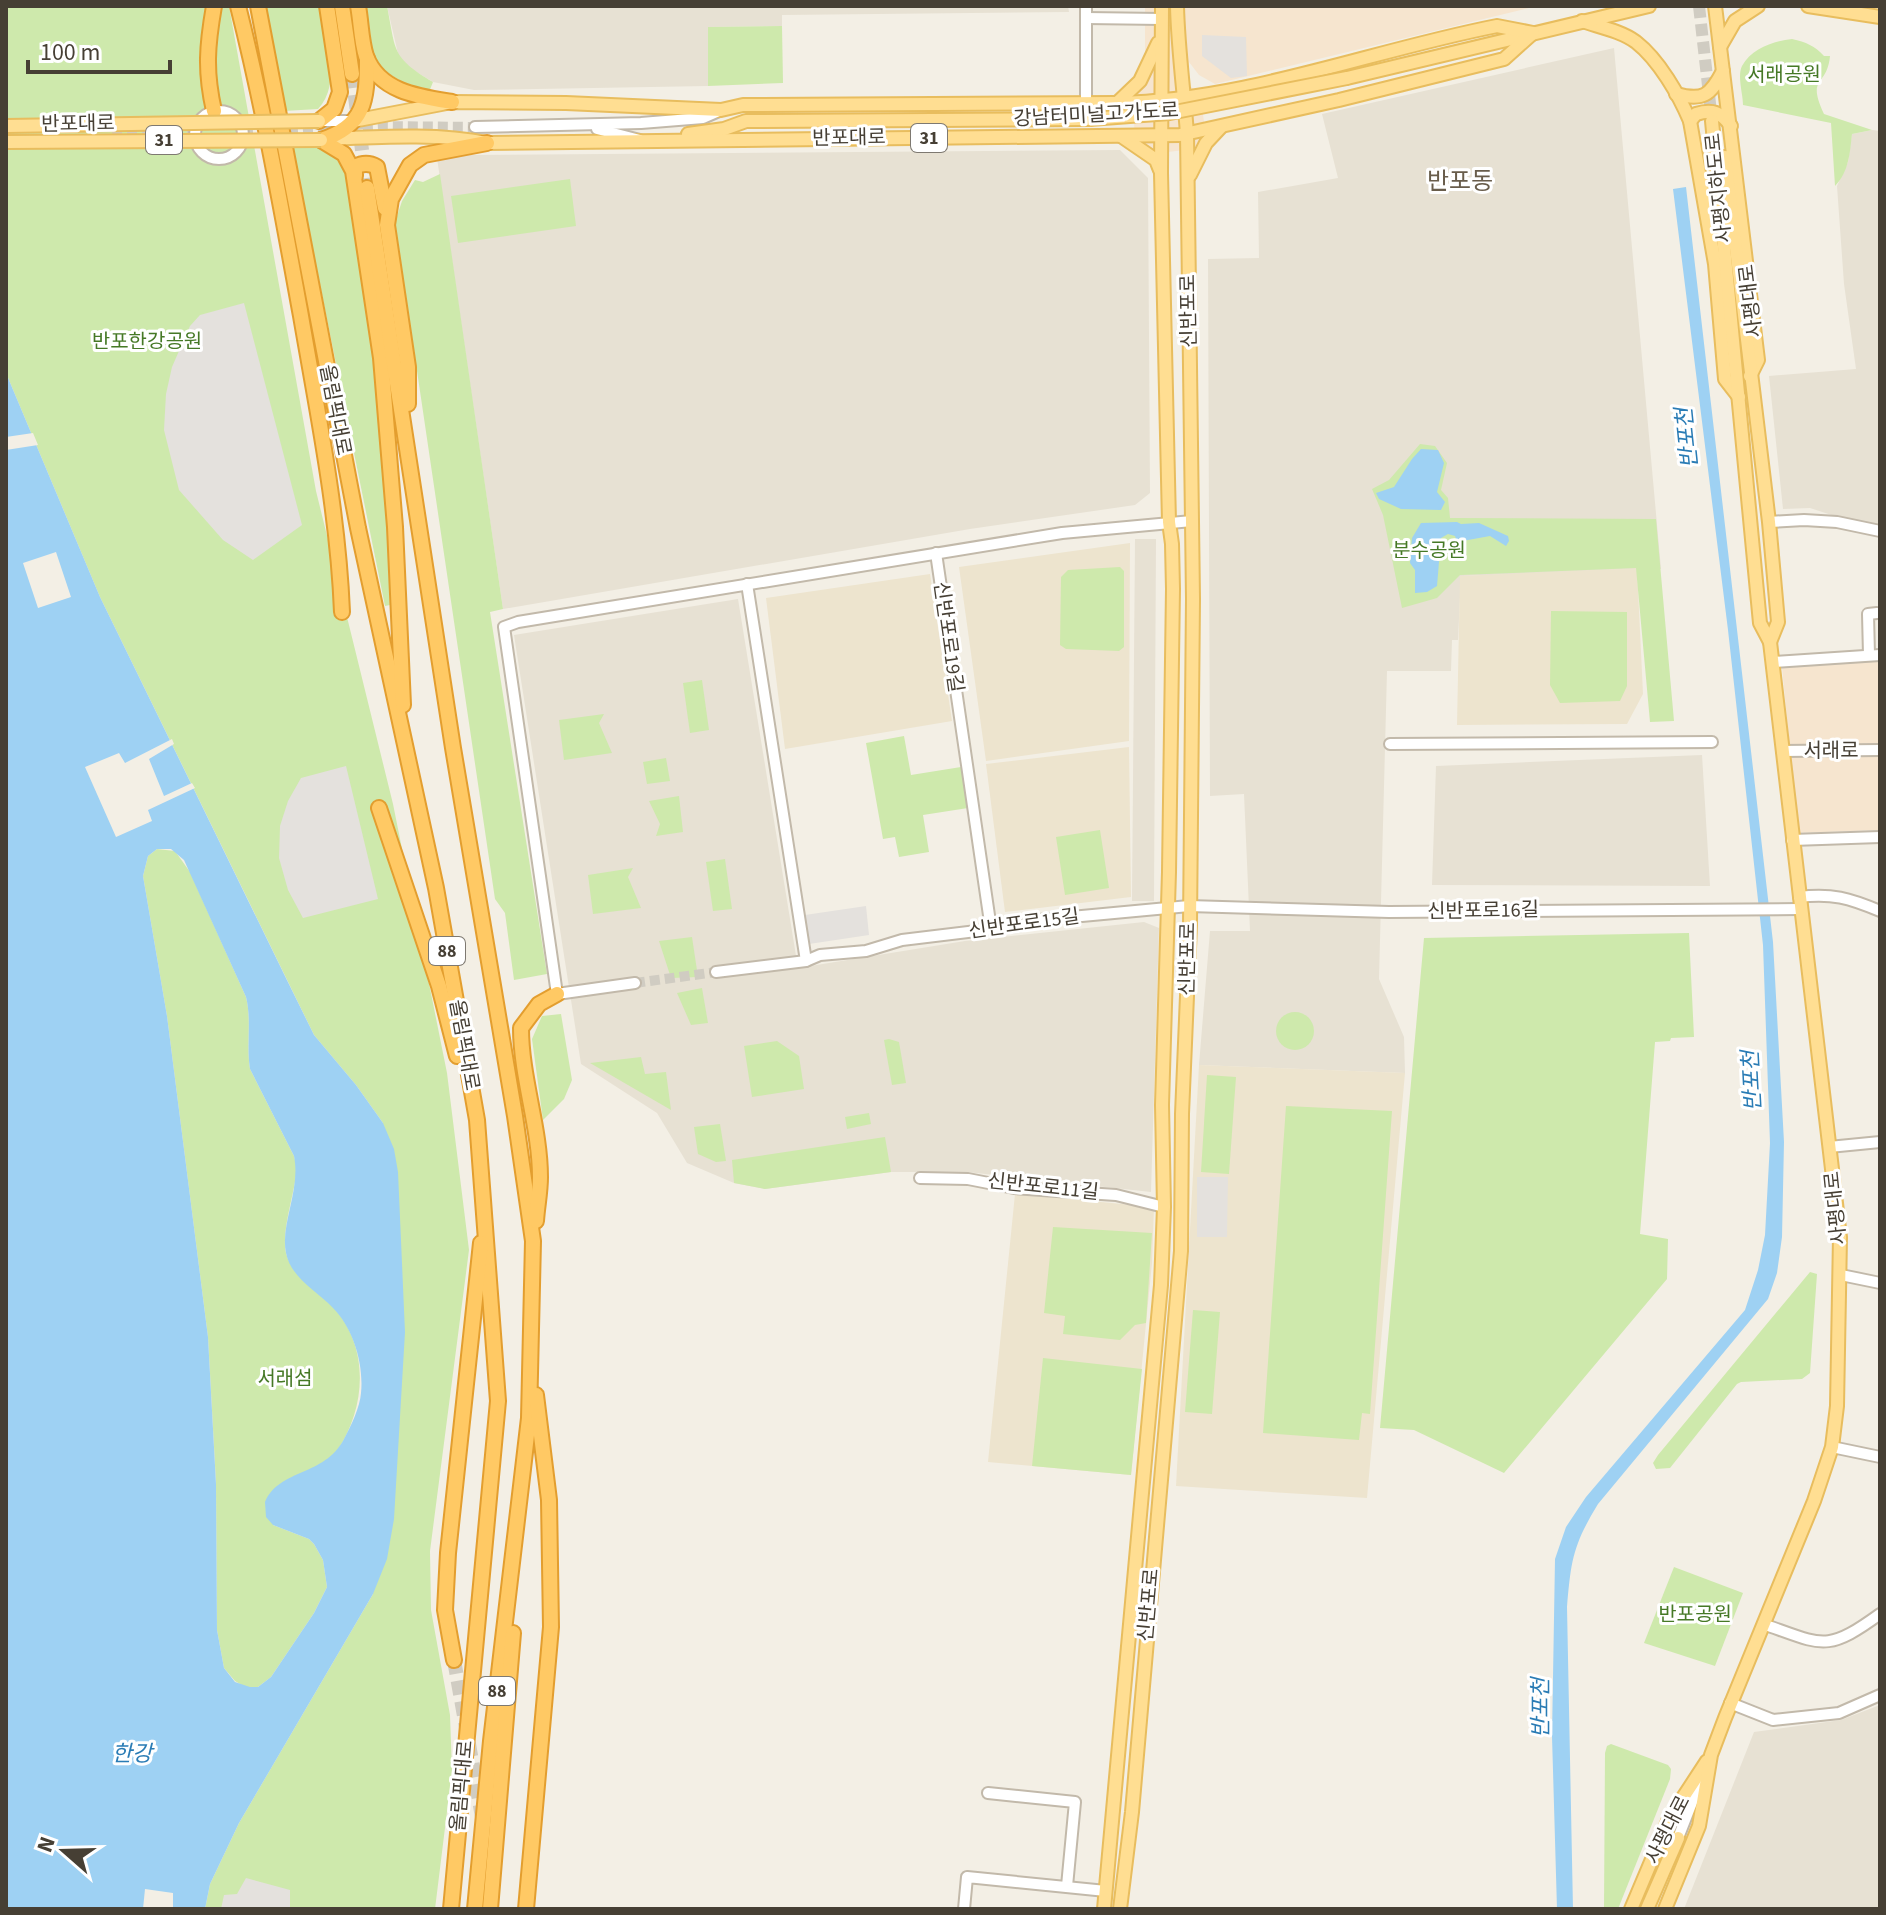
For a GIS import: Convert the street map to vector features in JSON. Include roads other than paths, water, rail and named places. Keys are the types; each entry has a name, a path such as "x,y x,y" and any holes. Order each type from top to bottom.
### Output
{"highway":[{"path":"214,6 206,58 207,81 214,111"},
{"path":"238,6 261,98 324,448 339,550 342,612"},
{"name":"올림픽대로","path":"258,6 310,281 406,756 436,888 478,1134 498,1401 451,1909"},
{"path":"319,121 334,109 340,92 327,6"},
{"path":"342,6 352,74"},
{"path":"321,140 340,134 353,121 365,98 367,57 358,6"},
{"path":"367,57 377,73 393,87 420,98 452,102"},
{"path":"340,84 347,92 355,92 365,84 368,76"},
{"path":"261,98 297,207"},
{"path":"321,140 344,154 361,186"},
{"path":"387,225 393,191 416,160 430,152 487,143"},
{"path":"406,756 395,527 381,358 361,186 355,167 366,164 377,167 387,225 408,367 408,448"},
{"name":"올림픽대로","path":"361,186 408,448 533,1241 529,1418 491,1741 475,1909"},
{"path":"310,281 324,448"},
{"path":"379,808 439,986 478,1134"},
{"path":"533,1241 540,1176 523,1067 521,1028 539,1004 557,994"},
{"path":"454,1660 445,1610 448,1553 485,1219"},
{"path":"526,1909 551,1627 549,1500 530,1347"},
{"name":"올림픽대로","path":"490,1909 506,1740 523,1473"}],"main road":[{"name":"신반포로","path":"1120,1909 1121,1880 1132,1812 1181,1251 1182,1114 1191,873 1192,521 1187,134 1179,65 1177,6"},
{"path":"1582,21 1603,6"},
{"name":"반포대로","path":"353,121 452,102 721,110 743,105 1117,103 1185,99 1274,82 1497,26 1533,33 1649,6"},
{"name":"사평대로","path":"1715,6 1723,71 1721,122 1758,360 1750,376 1778,622 1770,642"},
{"path":"1720,47 1735,21 1758,6"},
{"path":"1808,6 1880,17"},
{"name":"신반포로","path":"1104,1909 1161,1285 1164,1207 1162,1105 1173,589 1161,173 1162,18"},
{"path":"1117,103 1143,77 1154,56 1162,18"},
{"path":"1582,21 1635,42 1650,56 1690,121 1715,264 1725,379 1741,399"},
{"name":"반포대로","path":"6,142 369,137 487,143 1161,136 1221,127 1504,59 1533,33"},
{"name":"강남터미널고가도로","path":"746,121 1090,119 1170,113 1347,78 1533,33"},
{"path":"1179,65 1195,88 1211,95"},
{"path":"1676,94 1694,99 1705,96 1723,71"},
{"path":"1274,82 1270,91 1272,102 1279,109 1289,111"},
{"name":"31","path":"721,110 746,121"},
{"path":"1690,121 1696,114 1714,112 1724,116 1721,122"},
{"name":"반포대로","path":"6,126 319,121"},
{"name":"31","path":"670,140 685,134 724,129 746,121"},
{"name":"사평지하도로","path":"1721,122 1741,399"},
{"path":"1187,182 1206,143 1221,127"},
{"path":"1120,135 1156,160 1161,173"},
{"name":"사평대로","path":"1665,1909 1699,1826 1711,1755 1814,1501 1832,1447 1837,1406 1840,1237 1773,662 1770,642 1760,623 1741,399"},
{"name":"사평대로","path":"1631,1909 1669,1819 1711,1755"},
{"path":"1647,1909 1678,1838"}],"street":[{"path":"1086,103 1086,12 1162,18"},
{"path":"475,127 579,126 703,118 721,110"},
{"path":"214,111 234,115 242,127 239,148 228,157 218,159 201,151 195,139 198,123 207,113 214,111"},
{"name":"반포대로","path":"319,121 353,121"},
{"path":"579,126 643,141"},
{"name":"신반포로19길","path":"991,929 936,553 1062,533 1192,521"},
{"path":"1769,522 1837,522 1880,531"},
{"path":"635,983 557,994 504,627 518,622 936,553"},
{"path":"747,584 806,961"},
{"path":"1773,662 1874,655 1868,614 1877,613"},
{"path":"1390,744 1712,742"},
{"name":"서래로","path":"1782,751 1880,750"},
{"path":"1792,840 1880,837"},
{"name":"신반포로16길","path":"1167,908 1389,912 1771,909 1821,895 1847,897 1880,911"},
{"name":"신반포로15길","path":"716,972 806,961 820,955 866,951 902,940 1018,926 1039,920 1167,908"},
{"path":"1829,1147 1880,1142"},
{"name":"신반포로11길","path":"920,1178 968,1179 1014,1188 1116,1195 1164,1207"},
{"path":"1841,1275 1880,1283"},
{"path":"1832,1447 1880,1457"},
{"path":"1763,1624 1816,1643 1838,1641 1880,1614"},
{"path":"1730,1703 1773,1720 1839,1713 1880,1695"},
{"name":"사평대로","path":"1678,1838 1711,1755"},
{"path":"988,1793 1075,1802 1067,1886"},
{"path":"964,1909 967,1877 1106,1891"}],"water":[{"name":"반포천","path":"1686,187 1773,942 1784,1142 1782,1237 1777,1273 1768,1299 1598,1504 1578,1542 1567,1607 1573,1909 1557,1909 1552,1736 1555,1559 1566,1527 1586,1497 1745,1310 1765,1235 1770,1143 1763,945 1728,630 1673,189"},
{"name":"한강","path":"6,373 100,597 314,1035 383,1123 394,1149 398,1172 405,1332 394,1519 387,1559 373,1594 239,1823 210,1884 205,1909 6,1909","holes":["56,552 71,597 38,608 23,563","157,849 171,849 184,860 246,997 250,1069 294,1156 295,1181 286,1230 286,1253 293,1270 340,1316 356,1347 361,1370 359,1404 347,1434 335,1451 314,1467 281,1483 265,1502 266,1517 273,1525 309,1539 314,1544 323,1560 327,1587 314,1613 271,1677 258,1687 235,1682 224,1668 217,1630 216,1484 208,1337 167,1016 143,876 148,856"]},
{"path":"1421,449 1438,450 1444,463 1437,492 1445,502 1441,510 1401,509 1379,499 1376,493 1394,487"},
{"path":"1421,523 1479,523 1508,536 1509,541 1506,546 1490,536 1457,542 1455,536 1448,534 1441,538 1437,586 1427,592 1415,593 1415,570 1410,563 1412,538"}],"tunnel":[{"path":"1699,6 1712,121"},
{"path":"352,74 367,188"},
{"path":"243,133 381,126 475,127"},
{"path":"112,135 194,135"},
{"path":"635,983 716,972"},
{"path":"454,1660 482,1817"}],"district":[{"name":"반포동","path":"1460,181"}],"park label":[{"name":"서래공원","path":"1784,75"},
{"name":"반포한강공원","path":"147,342"},
{"name":"분수공원","path":"1429,551"},
{"name":"서래섬","path":"285,1379"},
{"name":"반포공원","path":"1695,1615"}]}
